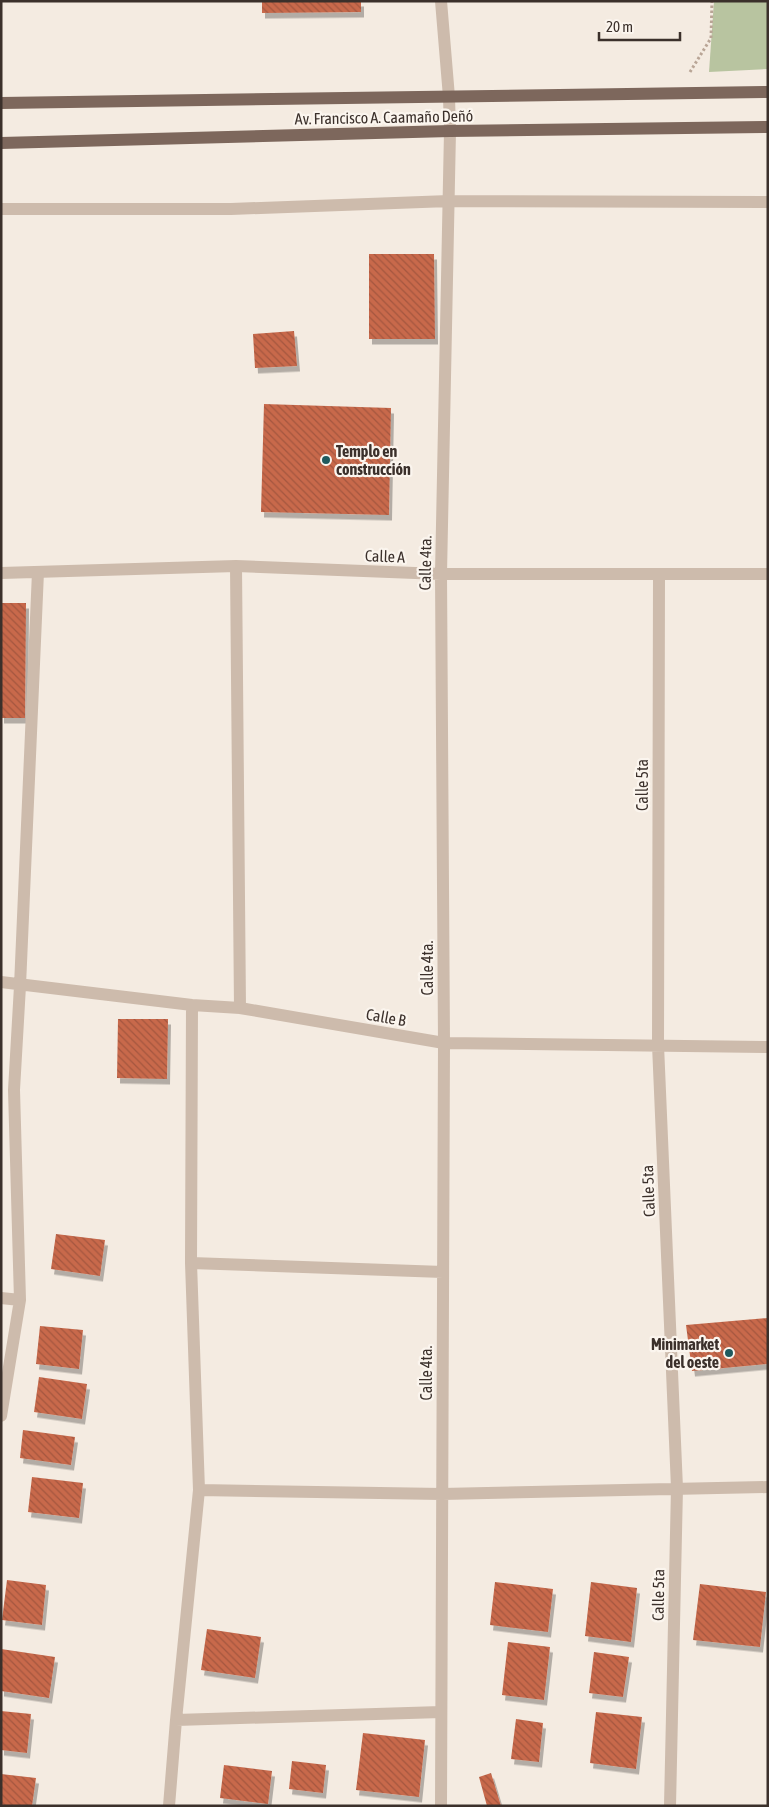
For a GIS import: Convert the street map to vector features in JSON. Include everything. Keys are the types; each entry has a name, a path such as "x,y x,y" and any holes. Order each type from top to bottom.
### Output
{"main road":[{"name":"Av. Francisco A. Caamaño Deñó","path":"1,104 768,92"},
{"name":"Av. Francisco A. Caamaño Deñó","path":"1,143 450,131 768,127"}],"street":[{"name":"Calle 4ta.","path":"441,1 450,131 441,574 444,1043 441,1806"},
{"path":"1,209 231,209 449,201 768,202"},
{"path":"236,566 240,1008"},
{"name":"Calle A","path":"1,573 236,566 441,574 768,574"},
{"path":"1,1416 20,1300 7,1090 20,986 38,572"},
{"name":"Calle 5ta","path":"658,575 658,1045 677,1488 670,1806"},
{"name":"Calle B","path":"1,982 20,986 192,1005 240,1008 444,1043 768,1047"},
{"path":"169,1806 198,1490 191,1263 192,1005"},
{"path":"191,1263 443,1272"},
{"path":"1,1298 20,1300"},
{"path":"198,1490 442,1494 677,1488 768,1488"},
{"path":"176,1720 441,1712"}],"path":[{"path":"677,93 711,38 712,1"}],"green space":[{"path":"714,1 768,1 768,69 709,72"}],"building":[{"path":"262,1 361,1 361,12 262,13"},
{"path":"369,254 434,254 435,339 369,339"},
{"path":"294,331 297,366 255,368 253,334"},
{"name":"Templo en construcción","path":"264,404 391,408 389,515 261,512"},
{"path":"1,603 26,603 25,718 1,718"},
{"path":"118,1019 168,1019 167,1079 117,1078"},
{"path":"56,1234 105,1240 100,1276 51,1269"},
{"name":"Minimarket del oeste","path":"768,1318 767,1364 692,1371 686,1325"},
{"path":"40,1326 83,1330 79,1369 36,1364"},
{"path":"39,1377 87,1384 82,1419 34,1412"},
{"path":"23,1430 75,1437 71,1465 20,1458"},
{"path":"32,1477 83,1483 79,1518 28,1512"},
{"path":"7,1580 46,1585 42,1625 2,1620"},
{"path":"495,1582 553,1589 548,1632 490,1625"},
{"path":"591,1582 637,1588 631,1642 585,1636"},
{"path":"700,1584 766,1592 760,1647 693,1640"},
{"path":"207,1629 261,1637 255,1678 201,1670"},
{"path":"508,1642 550,1647 544,1700 502,1695"},
{"path":"1,1649 55,1657 49,1698 1,1691"},
{"path":"594,1652 629,1657 623,1697 589,1693"},
{"path":"1,1711 31,1714 27,1753 1,1750"},
{"path":"596,1712 642,1717 636,1769 590,1763"},
{"path":"516,1719 543,1723 539,1762 511,1759"},
{"path":"363,1733 425,1740 419,1797 356,1790"},
{"path":"292,1761 326,1765 323,1793 289,1789"},
{"path":"224,1765 272,1771 268,1804 220,1798"},
{"path":"491,1773 501,1806 487,1806 479,1777"},
{"path":"1,1774 36,1778 32,1806 1,1806"}],"place":[{"name":"Templo en construcción","path":"326,460"},
{"name":"Minimarket del oeste","path":"729,1353"}]}
